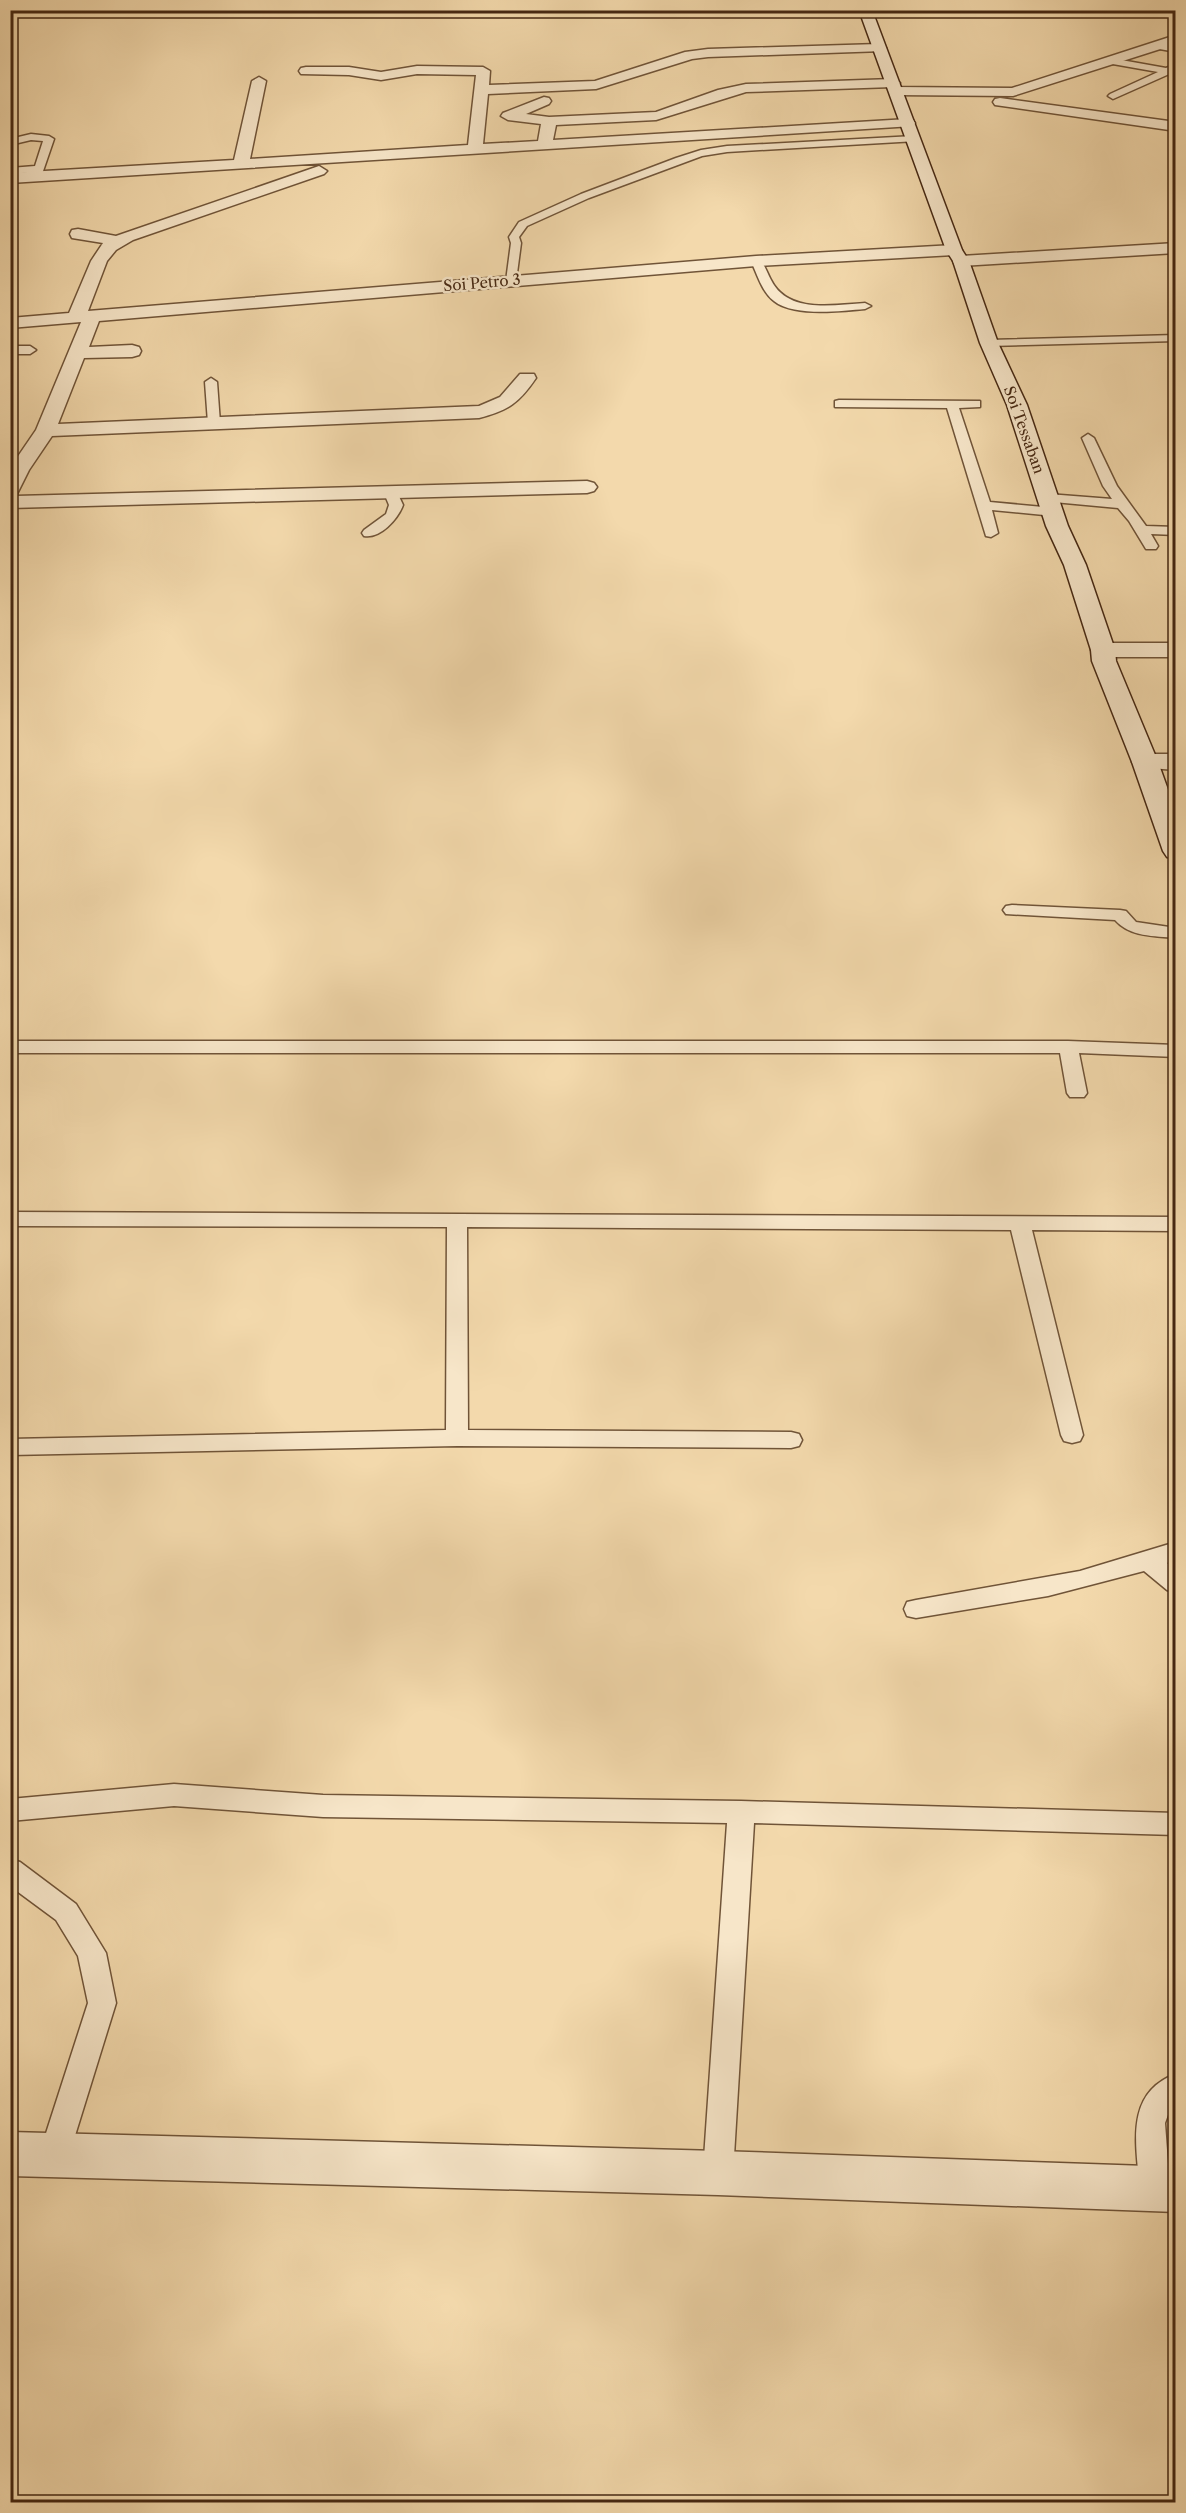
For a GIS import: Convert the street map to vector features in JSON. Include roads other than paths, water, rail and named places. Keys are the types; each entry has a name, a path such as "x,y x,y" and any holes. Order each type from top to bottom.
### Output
{"street":[{"name":"Soi Tessaban","path":"865,10 989,343 1017,405 1104,655 1176,851"},
{"path":"1013,97 1176,39"},
{"path":"645,54 690,55 747,51 879,48"},
{"path":"481,90 596,85 690,55"},
{"path":"306,71 349,71 381,76 417,70 485,65 475,150"},
{"path":"241,165 259,81"},
{"path":"805,85 822,93 829,100"},
{"path":"544,101 507,116 549,121 656,116 733,90 805,85 1013,97 1176,127"},
{"path":"612,104 656,116"},
{"path":"570,111 587,106"},
{"path":"544,146 549,121"},
{"path":"10,178 37,173 61,175 544,146 911,131"},
{"path":"10,491 15,470 46,430 77,353 99,261 110,246 127,236 361,157"},
{"path":"10,190 61,175"},
{"path":"78,234 118,241"},
{"name":"Soi Petro 3","path":"10,323 756,261 1176,248"},
{"path":"77,353 132,351"},
{"path":"46,430 479,412 500,407 516,395 527,378"},
{"path":"10,502 587,488"},
{"path":"1104,655 1176,650"},
{"path":"1104,655 1176,660"},
{"path":"1145,762 1176,762"},
{"path":"32,2155 718,2173 1165,2190"}],"lane":[{"path":"1157,46 1176,49"},
{"path":"1110,61 1171,69"},
{"path":"1113,96 1171,69"},
{"path":"511,281 516,243 514,237 523,224 585,196 663,166 701,153 727,149 911,131"},
{"path":"10,142 31,137 49,139 37,173 10,171"},
{"path":"756,261 777,298 789,304 808,307 865,306"},
{"path":"989,343 1176,338"},
{"path":"10,350 30,350"},
{"path":"211,382 214,423"},
{"path":"839,404 976,404"},
{"path":"952,404 991,533"},
{"path":"1088,438 1110,486 1151,546"},
{"path":"369,533 392,516 396,505 391,493"},
{"path":"984,505 1122,504"},
{"path":"1141,530 1176,531"},
{"path":"1012,910 1120,915 1131,926 1140,929 1176,933"},
{"path":"10,1047 1068,1047 1176,1051"},
{"path":"1068,1047 1077,1094"},
{"path":"10,1219 1176,1224"},
{"path":"457,1221 457,1438"},
{"path":"1020,1223 1072,1435"},
{"path":"10,1447 457,1438 791,1440"},
{"path":"916,1609 1064,1584 1112,1573 1176,1551"},
{"path":"1148,1562 1176,1584"},
{"path":"10,1810 174,1795 323,1806 741,1812 1176,1824"},
{"path":"718,2173 741,1812"},
{"path":"10,1870 66,1912 92,1953 102,2003 32,2155"},
{"path":"1165,2190 1150,2123 1158,2103 1176,2087"}]}
